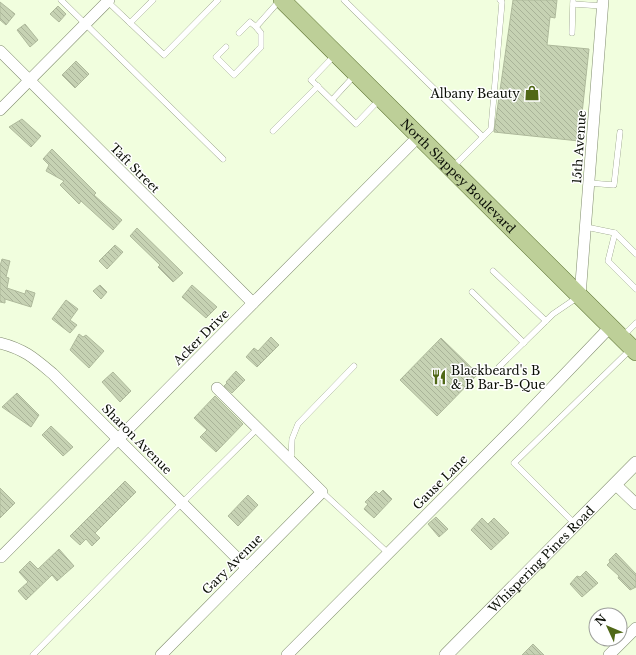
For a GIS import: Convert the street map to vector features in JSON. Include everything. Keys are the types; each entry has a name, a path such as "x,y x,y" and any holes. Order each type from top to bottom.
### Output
{"main road":[{"name":"North Slappey Boulevard","path":"281,0 625,341"}],"street":[{"path":"0,110 108,1"},
{"name":"15th Avenue","path":"580,296 603,3"},
{"name":"Taft Street","path":"0,51 253,303"},
{"name":"Acker Drive","path":"1,557 419,136"},
{"name":"Gause Lane","path":"287,655 520,421 625,341"},
{"name":"Sharon Avenue","path":"0,343 30,355 53,374 246,567"},
{"path":"217,388 322,492"},
{"name":"Whispering Pines Road","path":"446,655 636,463"},
{"path":"615,484 636,504"},
{"name":"Gary Avenue","path":"160,655 322,492"},
{"path":"609,655 636,628"}],"lane":[{"path":"61,0 223,159"},
{"path":"130,23 154,0"},
{"path":"256,27 281,0"},
{"path":"344,0 483,137"},
{"path":"452,169 491,129 502,2 500,0"},
{"path":"108,1 164,54 216,1"},
{"path":"572,33 573,2 603,3"},
{"path":"226,47 216,58 234,75 262,47 261,33 250,22 239,33"},
{"path":"336,54 311,80 356,124 381,99"},
{"path":"332,100 356,74"},
{"path":"273,131 318,86"},
{"path":"589,183 614,185 620,132"},
{"path":"586,227 615,233 636,254"},
{"path":"615,233 608,261 636,289"},
{"path":"493,270 546,321"},
{"path":"472,292 524,343"},
{"path":"499,368 553,314 580,296"},
{"path":"575,524 514,463 625,341 636,323"},
{"path":"291,460 292,439 298,424 354,366"},
{"path":"33,655 258,428"},
{"path":"322,492 388,553"}],"building":[{"path":"513,0 557,0 555,18 550,17 547,45 589,49 579,141 494,132"},
{"path":"0,2 15,14 6,25 0,20"},
{"path":"58,6 66,14 59,22 50,14"},
{"path":"25,24 38,40 30,47 17,30"},
{"path":"76,61 89,74 75,88 62,75"},
{"path":"22,119 41,136 31,147 9,127"},
{"path":"52,149 96,193 94,195 122,220 113,230 81,201 79,204 60,185 64,181 46,171 49,165 43,159"},
{"path":"137,228 183,273 173,282 158,267 160,265 130,236"},
{"path":"115,245 123,252 107,269 99,261"},
{"path":"2,259 10,261 6,277 9,278 7,288 25,294 26,290 35,293 31,307 5,299 5,303 0,302 0,266"},
{"path":"100,285 107,292 101,299 93,291"},
{"path":"192,285 217,307 206,318 182,297"},
{"path":"66,300 78,309 70,320 77,325 70,333 52,319"},
{"path":"79,334 83,337 86,335 104,351 89,368 70,350"},
{"path":"271,337 279,345 257,367 246,357 254,348 258,351"},
{"name":"Blackbeard's B & B Bar-B-Que","path":"441,338 478,374 437,416 400,380"},
{"path":"236,371 245,380 232,393 224,386"},
{"path":"113,372 131,391 120,402 102,382"},
{"path":"17,393 39,415 31,427 2,407"},
{"path":"215,396 243,424 216,452 200,437 207,430 194,418"},
{"path":"51,426 73,447 63,456 42,435"},
{"path":"125,481 136,492 95,533 100,538 92,546 86,539 80,545 70,536"},
{"path":"0,488 15,503 0,518"},
{"path":"383,490 392,499 374,518 364,509 368,504 365,502 376,491 379,494"},
{"path":"248,495 258,505 238,526 228,516"},
{"path":"436,517 448,529 439,537 428,524"},
{"path":"482,518 488,524 494,518 509,533 491,550 471,530"},
{"path":"59,549 74,566 57,581 52,575 26,600 18,591 28,582 19,572 30,561 38,569"},
{"path":"616,553 636,574 636,587 630,590 618,578 619,576 607,565 610,562 609,560"},
{"path":"586,571 598,583 582,597 570,584 577,576 580,577"},
{"path":"533,644 544,655 522,655"}],"place":[{"name":"Albany Beauty","path":"532,93"},
{"name":"Blackbeard's B & B Bar-B-Que","path":"439,377"}]}
